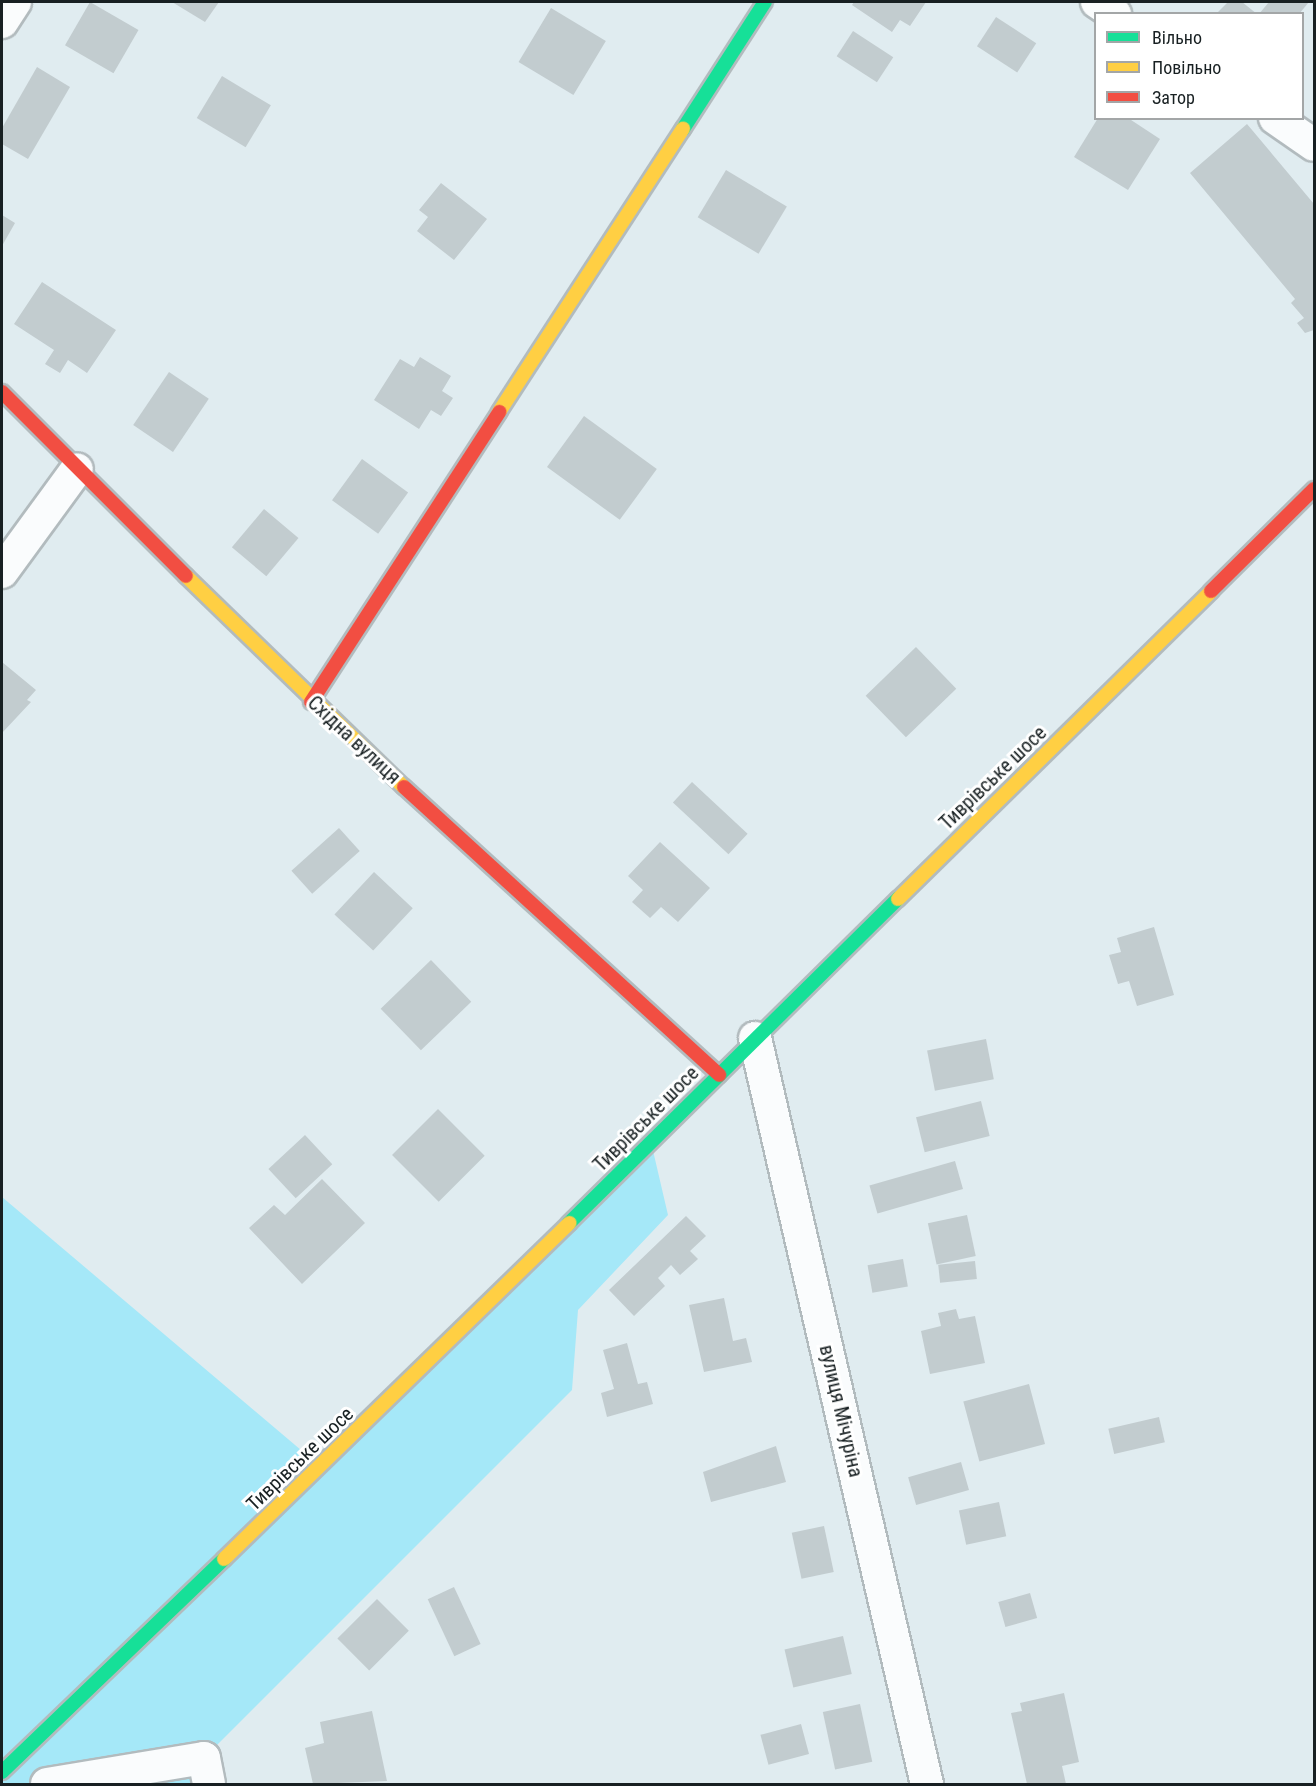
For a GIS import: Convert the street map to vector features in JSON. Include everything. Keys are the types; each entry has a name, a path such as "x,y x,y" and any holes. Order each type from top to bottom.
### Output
{"main road":[{"path":"311,702 765,2"},
{"name":"Східна вулиця","path":"2,392 311,702 719,1075"},
{"name":"Тиврівське шосе","path":"2,1772 321,1467 1314,489"}],"street":[{"path":"2,22 15,2"},
{"path":"1097,2 1112,12"},
{"path":"1278,120 1314,145"},
{"path":"2,572 77,469"},
{"name":"вулиця Мічуріна","path":"755,1038 927,1785"},
{"path":"47,1785 204,1758 209,1785"}],"shaded area":[{"path":"651,1142 668,1215 578,1310 572,1390 204,1758 209,1784 2,1784 2,1197 321,1467"}],"building":[{"path":"90,2 138,30 113,73 65,45"},
{"path":"172,2 219,2 205,22"},
{"path":"854,2 926,2 910,26 900,20 892,32 852,5"},
{"path":"1228,2 1242,2 1254,12 1218,12"},
{"path":"1269,2 1309,2 1301,12 1261,12"},
{"path":"551,8 606,41 573,95 519,62"},
{"path":"996,17 1036,43 1017,72 977,46"},
{"path":"853,31 893,57 877,82 837,56"},
{"path":"37,67 70,87 28,159 2,144 2,128"},
{"path":"222,76 271,105 246,147 197,118"},
{"path":"1097,120 1131,120 1160,139 1128,190 1074,157"},
{"path":"1247,124 1314,204 1314,330 1305,333 1297,323 1304,318 1291,303 1295,299 1190,173"},
{"path":"726,170 787,207 759,254 698,217"},
{"path":"441,183 487,219 454,260 417,231 428,217 419,210"},
{"path":"2,215 15,223 2,246"},
{"path":"42,282 116,330 87,373 68,360 60,373 45,364 54,350 14,324"},
{"path":"420,357 451,376 442,391 453,398 441,416 431,410 419,429 374,400 400,359 414,367"},
{"path":"169,372 209,399 173,452 133,425"},
{"path":"584,416 657,469 620,520 547,467"},
{"path":"362,459 408,493 378,534 332,500"},
{"path":"264,509 298,538 266,576 232,547"},
{"path":"916,647 956,689 906,737 866,696"},
{"path":"2,662 36,690 27,700 31,702 2,733"},
{"path":"692,782 748,834 728,854 673,802"},
{"path":"339,828 360,851 312,894 291,871"},
{"path":"660,842 710,888 678,922 661,907 650,918 632,902 643,890 628,876"},
{"path":"374,872 413,908 373,951 334,914"},
{"path":"1154,927 1174,995 1137,1006 1129,981 1118,984 1109,955 1121,952 1117,938"},
{"path":"431,960 471,1002 421,1050 381,1009"},
{"path":"986,1039 994,1079 935,1091 927,1050"},
{"path":"981,1101 990,1136 925,1152 916,1117"},
{"path":"438,1109 485,1156 439,1202 392,1155"},
{"path":"305,1135 332,1164 296,1198 268,1169"},
{"path":"955,1161 963,1189 877,1213 869,1186"},
{"path":"322,1179 365,1223 302,1284 249,1228 274,1205 285,1215"},
{"path":"967,1215 976,1256 937,1264 928,1223"},
{"path":"686,1216 706,1236 690,1251 698,1259 680,1275 671,1265 658,1278 665,1286 634,1316 609,1290"},
{"path":"903,1259 908,1287 872,1293 868,1265"},
{"path":"975,1261 977,1279 940,1283 938,1265"},
{"path":"724,1298 733,1341 746,1338 752,1362 704,1372 689,1305"},
{"path":"956,1309 959,1319 975,1316 985,1363 930,1374 921,1331 941,1326 938,1313"},
{"path":"627,1343 638,1384 647,1382 653,1404 607,1417 601,1393 614,1389 603,1350"},
{"path":"1029,1384 1045,1444 979,1461 963,1402"},
{"path":"1159,1417 1165,1442 1114,1454 1108,1429"},
{"path":"776,1446 786,1482 711,1502 703,1472"},
{"path":"961,1462 969,1490 916,1505 908,1477"},
{"path":"999,1502 1006,1536 966,1545 959,1511"},
{"path":"824,1526 834,1572 801,1579 792,1533"},
{"path":"454,1587 481,1644 454,1656 428,1599"},
{"path":"1030,1593 1037,1618 1005,1627 998,1602"},
{"path":"377,1599 409,1631 369,1670 337,1639"},
{"path":"843,1636 852,1674 793,1687 785,1649"},
{"path":"1064,1693 1079,1762 1062,1766 1066,1784 1027,1784 1011,1713 1022,1711 1020,1703"},
{"path":"860,1704 872,1762 835,1770 823,1712"},
{"path":"372,1711 387,1781 313,1784 305,1748 324,1743 320,1722"},
{"path":"801,1724 809,1754 768,1765 760,1735"}],"traffic: fast":[{"path":"683,129 765,2"},
{"path":"569,1223 898,899"},
{"path":"2,1772 224,1559"}],"traffic: slow":[{"path":"499,412 683,129"},
{"path":"186,576 404,787"},
{"path":"898,899 1211,591"},
{"path":"224,1559 569,1223"}],"traffic: jam":[{"path":"2,392 186,576"},
{"path":"311,702 499,412"},
{"path":"1211,591 1314,489"},
{"path":"404,787 719,1075"}]}
